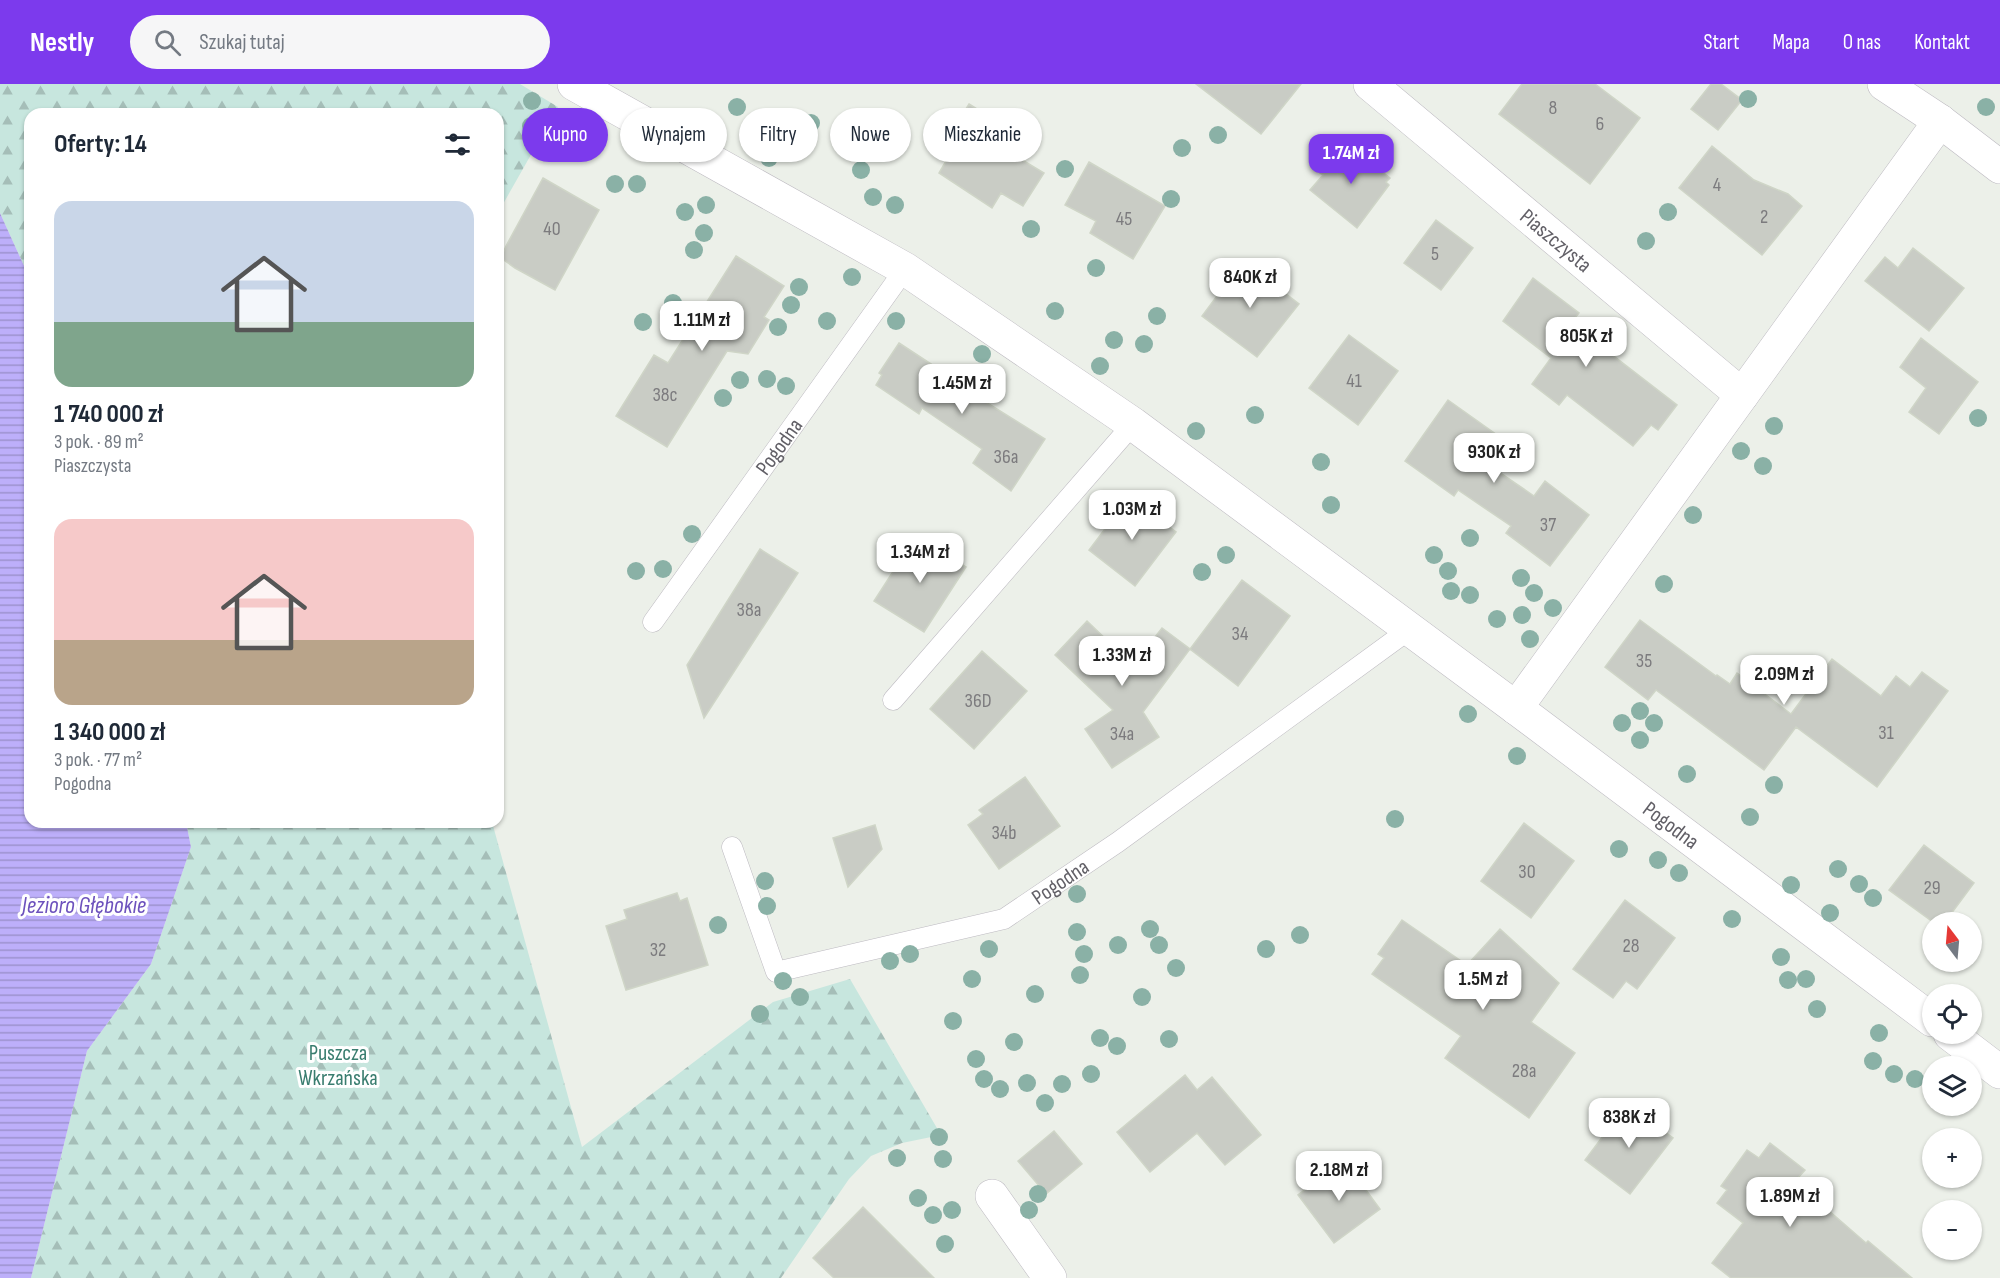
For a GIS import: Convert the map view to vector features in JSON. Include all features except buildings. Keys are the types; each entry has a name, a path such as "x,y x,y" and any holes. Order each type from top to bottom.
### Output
{"street":[{"name":"Pogodna","path":"574,84 906,269 1133,424 1922,1012"},
{"name":"Piaszczysta","path":"1370,84 1742,395"},
{"path":"1884,84 1940,121 2000,167"},
{"path":"1516,708 1940,121"},
{"path":"1963,1044 2000,1072"},
{"path":"992,1196 1050,1278"}],"lane":[{"name":"Pogodna","path":"652,622 906,269"},
{"path":"892,700 1133,424"},
{"name":"Pogodna","path":"732,847 776,972 1004,919 1118,842 1410,629"}],"green space":[{"path":"0,84 520,84 558,107 522,108 522,162 527,162 504,202 504,108 24,108 24,266 0,213"},
{"name":"Puszcza Wkrzańska","path":"187,828 494,828 582,1147 773,1002 850,979 941,1135 902,1143 871,1156 849,1179 781,1278 31,1278 87,1051 151,964 191,847"}],"water":[{"name":"Jezioro Głębokie","path":"0,213 24,266 24,828 187,828 191,847 151,964 87,1051 31,1278 0,1278"}]}
